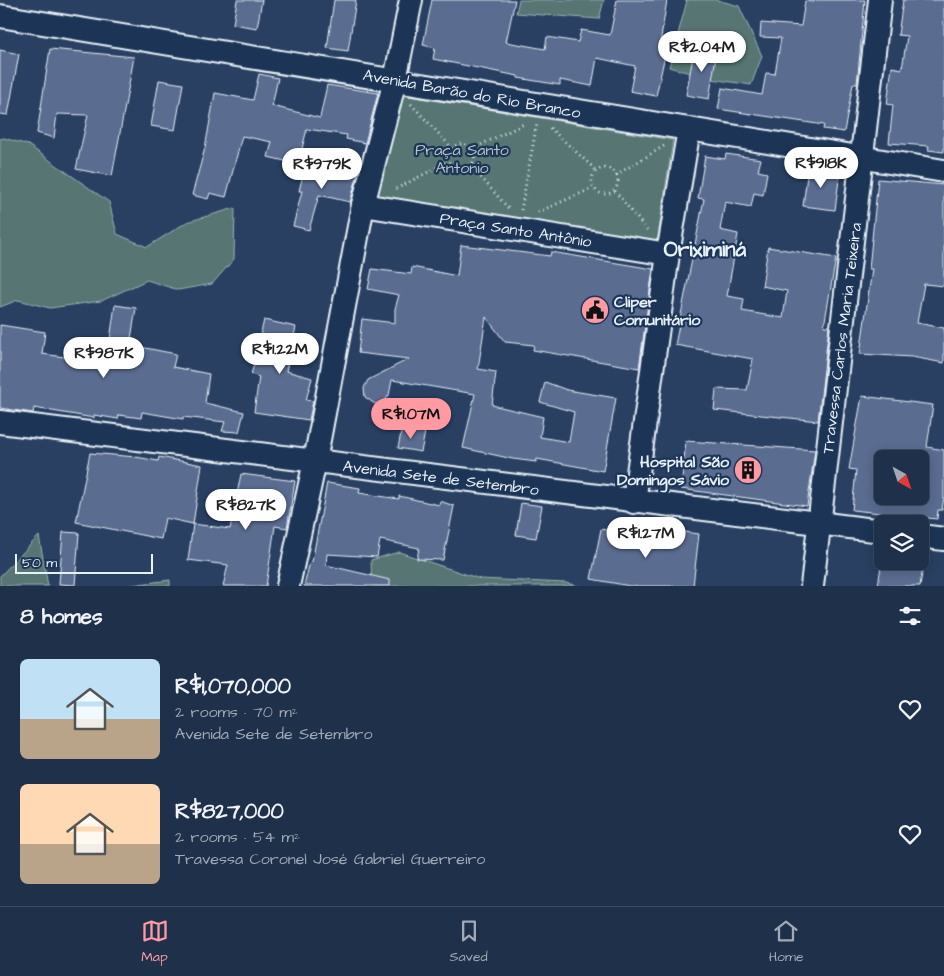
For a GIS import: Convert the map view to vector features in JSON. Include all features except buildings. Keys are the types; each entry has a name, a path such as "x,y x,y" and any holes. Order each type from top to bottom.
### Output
{"street":[{"path":"288,586 315,461 364,205 395,80 411,0"},
{"name":"Travessa Carlos Maria Teixeira","path":"812,586 880,0"},
{"name":"Avenida Barão do Rio Branco","path":"0,16 944,171"},
{"path":"634,502 668,254 689,130"},
{"name":"Praça Santo Antônio","path":"364,205 668,254"},
{"name":"Avenida Sete de Setembro","path":"0,422 634,502 874,530"},
{"path":"929,537 944,539"}],"path":[{"path":"408,101 452,148"},
{"path":"472,149 538,117"},
{"path":"538,117 597,171"},
{"path":"521,211 538,117"},
{"path":"471,166 458,170 449,161 449,153 452,148 461,144 472,149"},
{"path":"616,175 665,145"},
{"path":"471,166 474,157 472,149"},
{"path":"393,190 449,161"},
{"path":"471,166 513,214"},
{"path":"610,169 616,175 618,183 615,191 604,194 594,188 592,179 597,171 610,169"},
{"path":"536,213 594,188"},
{"path":"615,191 651,235"}],"green space":[{"path":"519,0 604,0 599,19 516,13"},
{"path":"685,0 717,0 739,6 762,56 751,85 712,79 717,50 690,73 669,67 687,1"},
{"name":"Praça Santo Antonio","path":"402,95 673,140 657,242 377,198"},
{"path":"4,138 28,145 109,202 117,234 147,247 187,222 235,208 234,259 212,284 178,290 147,280 101,301 50,308 18,300 0,307 0,139"},
{"path":"39,536 48,586 0,586 0,576"},
{"path":"399,552 480,579 566,583 578,586 372,586 371,560"},
{"path":"170,580 170,586 124,586"}],"place":[{"name":"Cliper Comunitário","path":"595,310"},
{"name":"Hospital São Domingos Sávio","path":"748,470"}],"district":[{"name":"Oriximiná","path":"705,249"}]}
